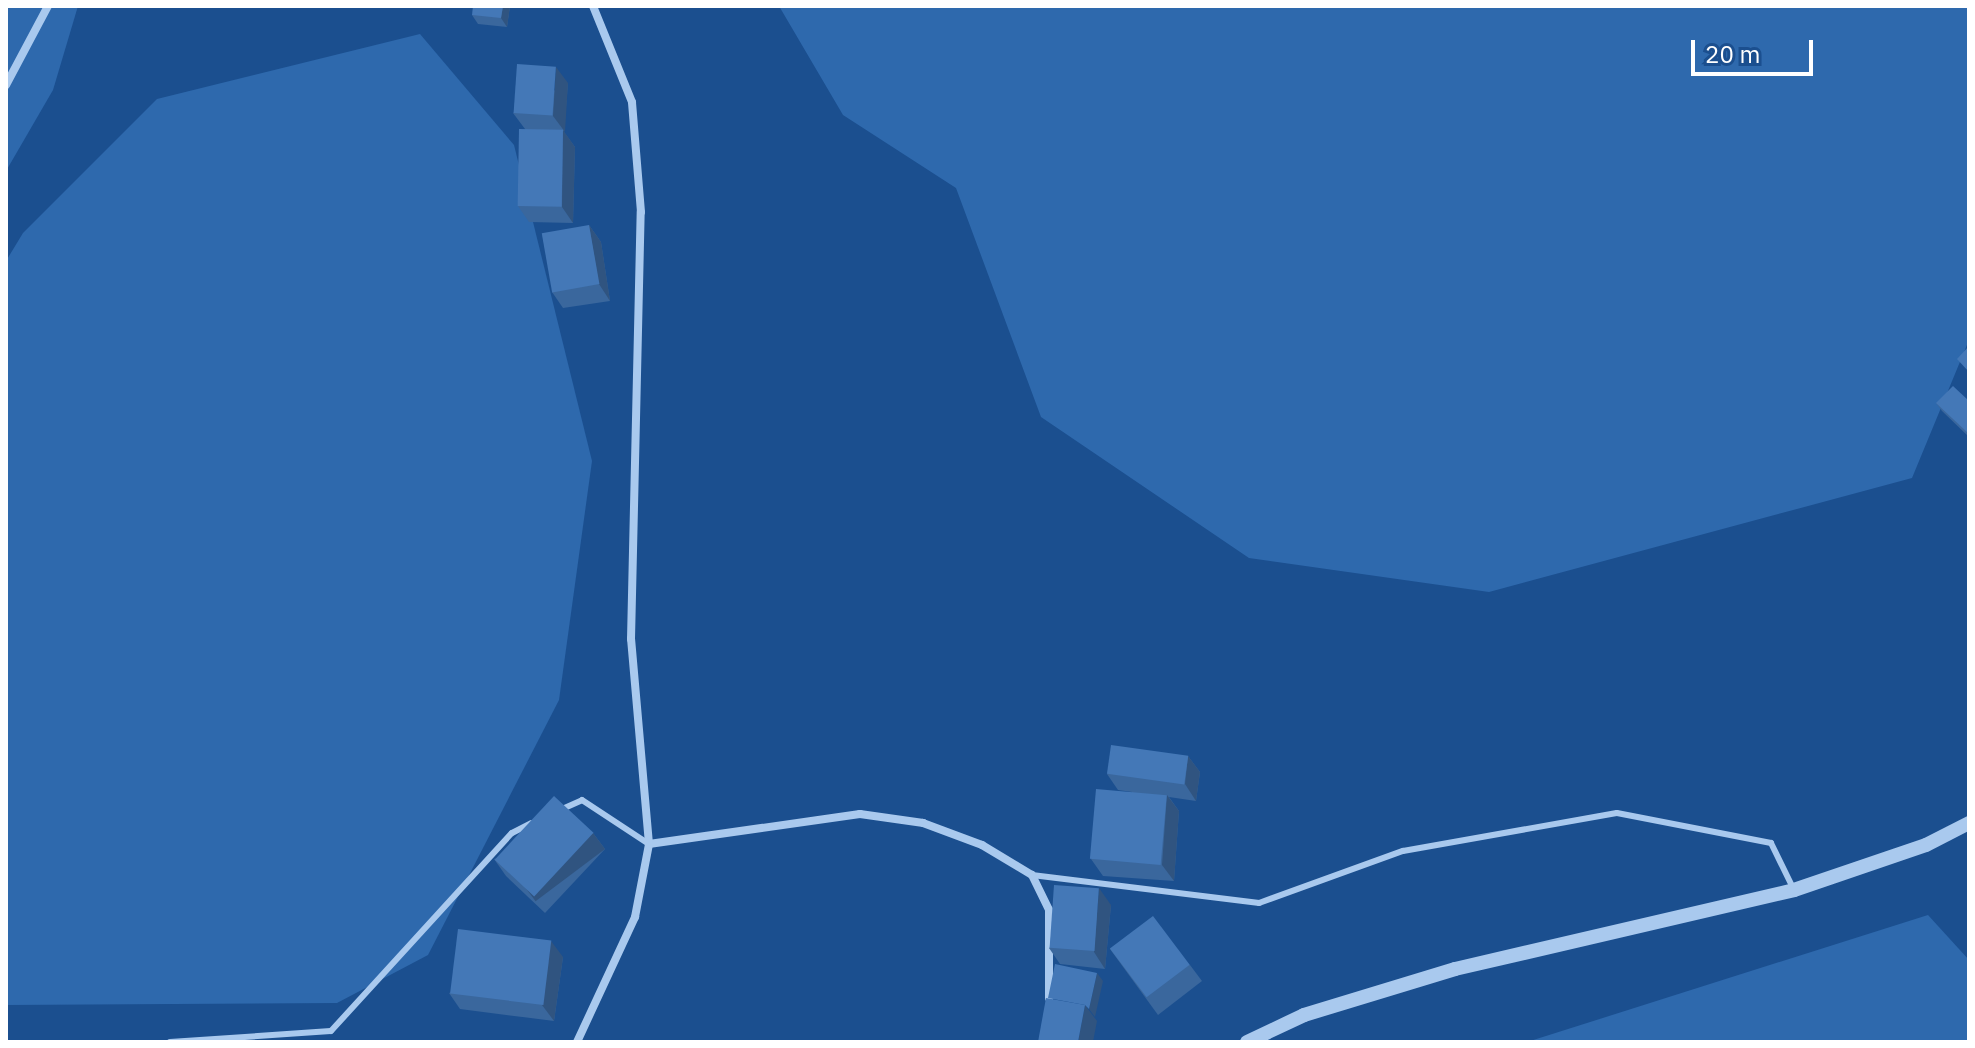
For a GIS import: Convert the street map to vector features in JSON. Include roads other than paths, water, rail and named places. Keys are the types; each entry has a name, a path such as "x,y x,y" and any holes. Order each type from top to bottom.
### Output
{"street":[{"path":"6,85 48,6"},
{"path":"577,1042 635,917 649,844 631,639 641,212 632,102 593,6"},
{"path":"649,844 860,814 923,823 982,845 1032,875 1049,910 1046,1016"},
{"path":"1247,1042 1304,1015 1455,969 1794,890 1926,845 1969,823"}],"lane":[{"path":"554,813 582,800 649,844"},
{"path":"1032,875 1259,903 1403,851 1617,813 1771,843 1794,890"},
{"path":"170,1042 331,1031 512,833 540,820"}]}
